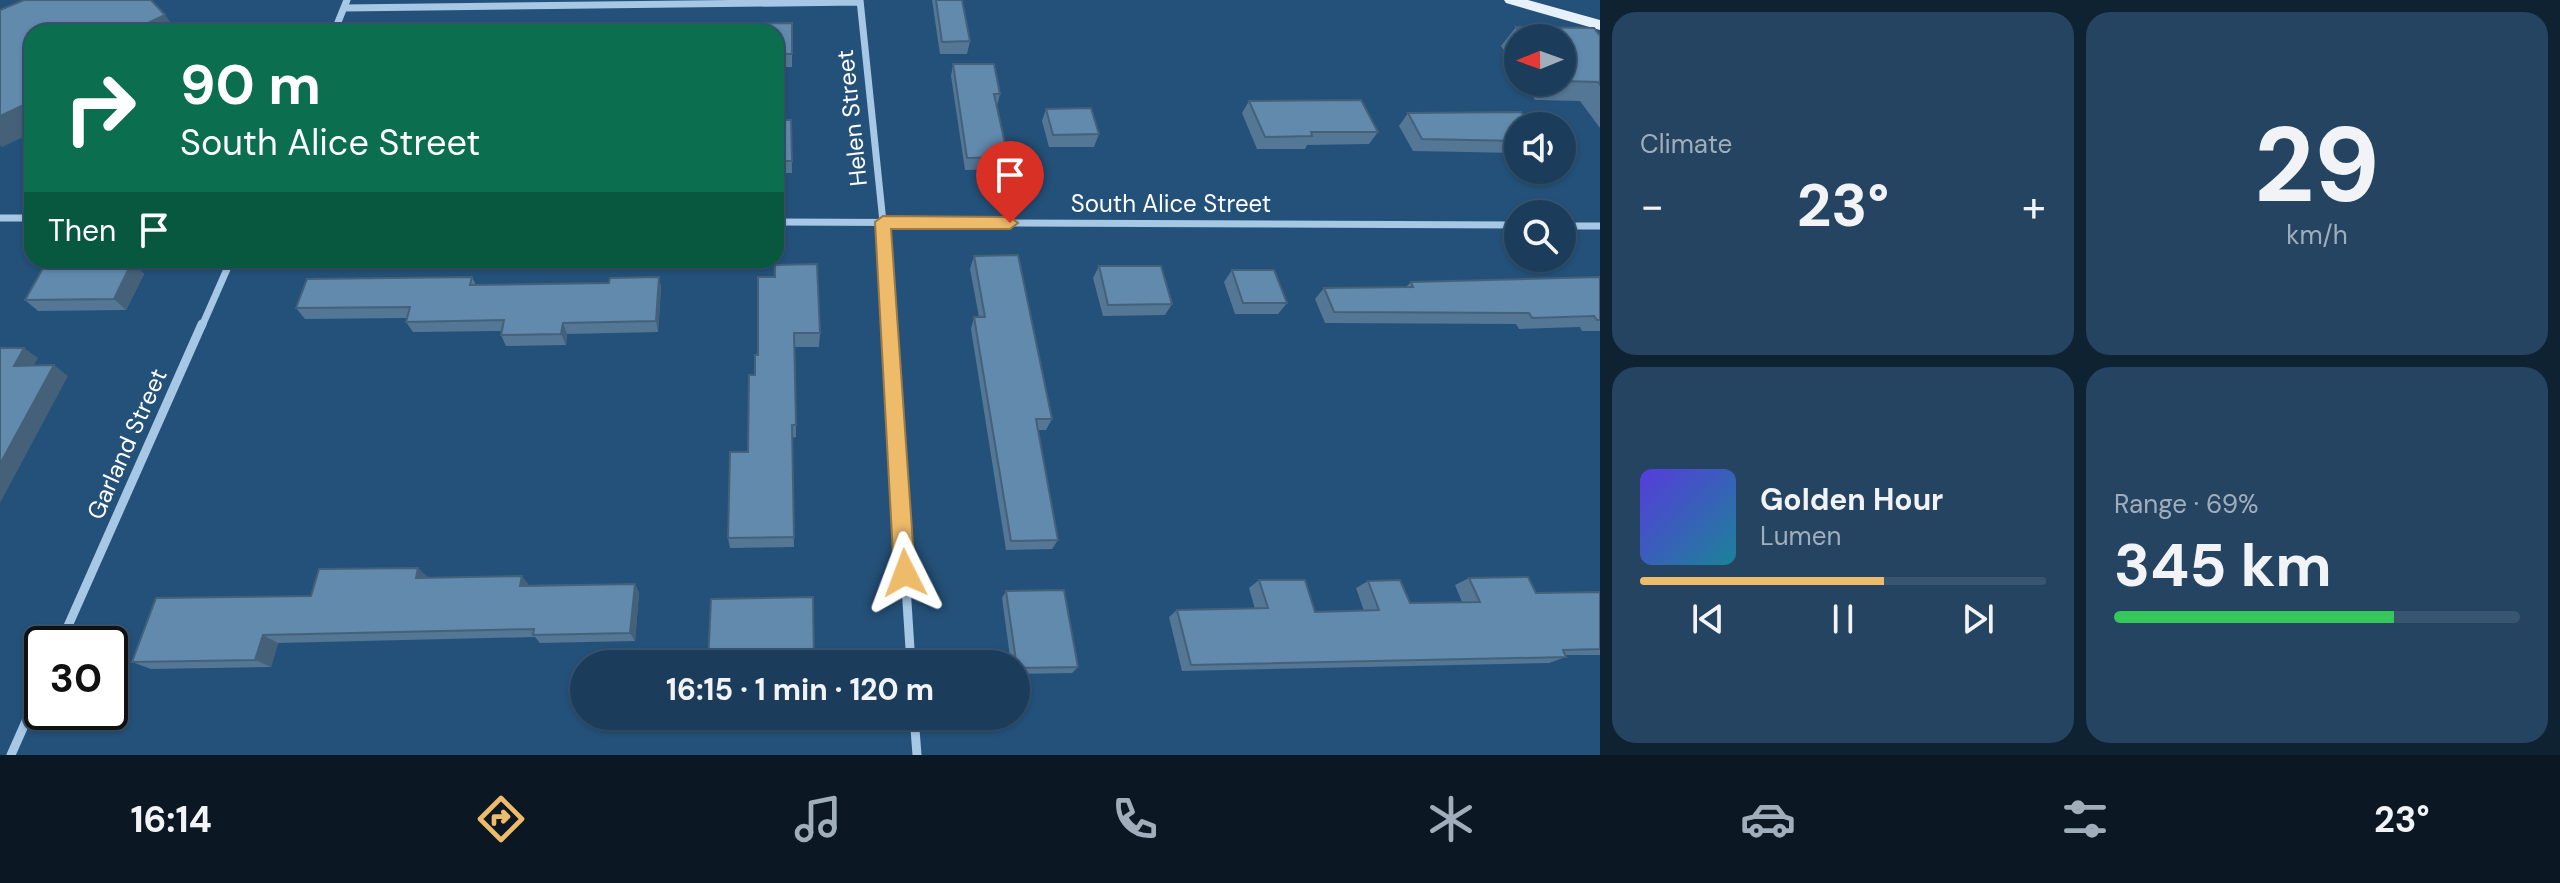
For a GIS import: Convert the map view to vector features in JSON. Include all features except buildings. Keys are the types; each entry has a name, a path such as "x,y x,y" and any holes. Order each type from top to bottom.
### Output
{"main road":[{"path":"1511,0 1600,25"}],"street":[{"path":"337,24 347,0"},
{"path":"344,8 860,1"},
{"name":"Helen Street","path":"860,1 883,222 910,650"},
{"path":"0,218 24,218"},
{"name":"South Alice Street","path":"784,222 1504,225"},
{"path":"1576,226 1600,226"},
{"name":"Garland Street","path":"68,626 227,268"},
{"path":"11,755 24,726"},
{"path":"915,730 917,755"}],"route":[{"path":"905,573 883,222 1010,223"}]}
